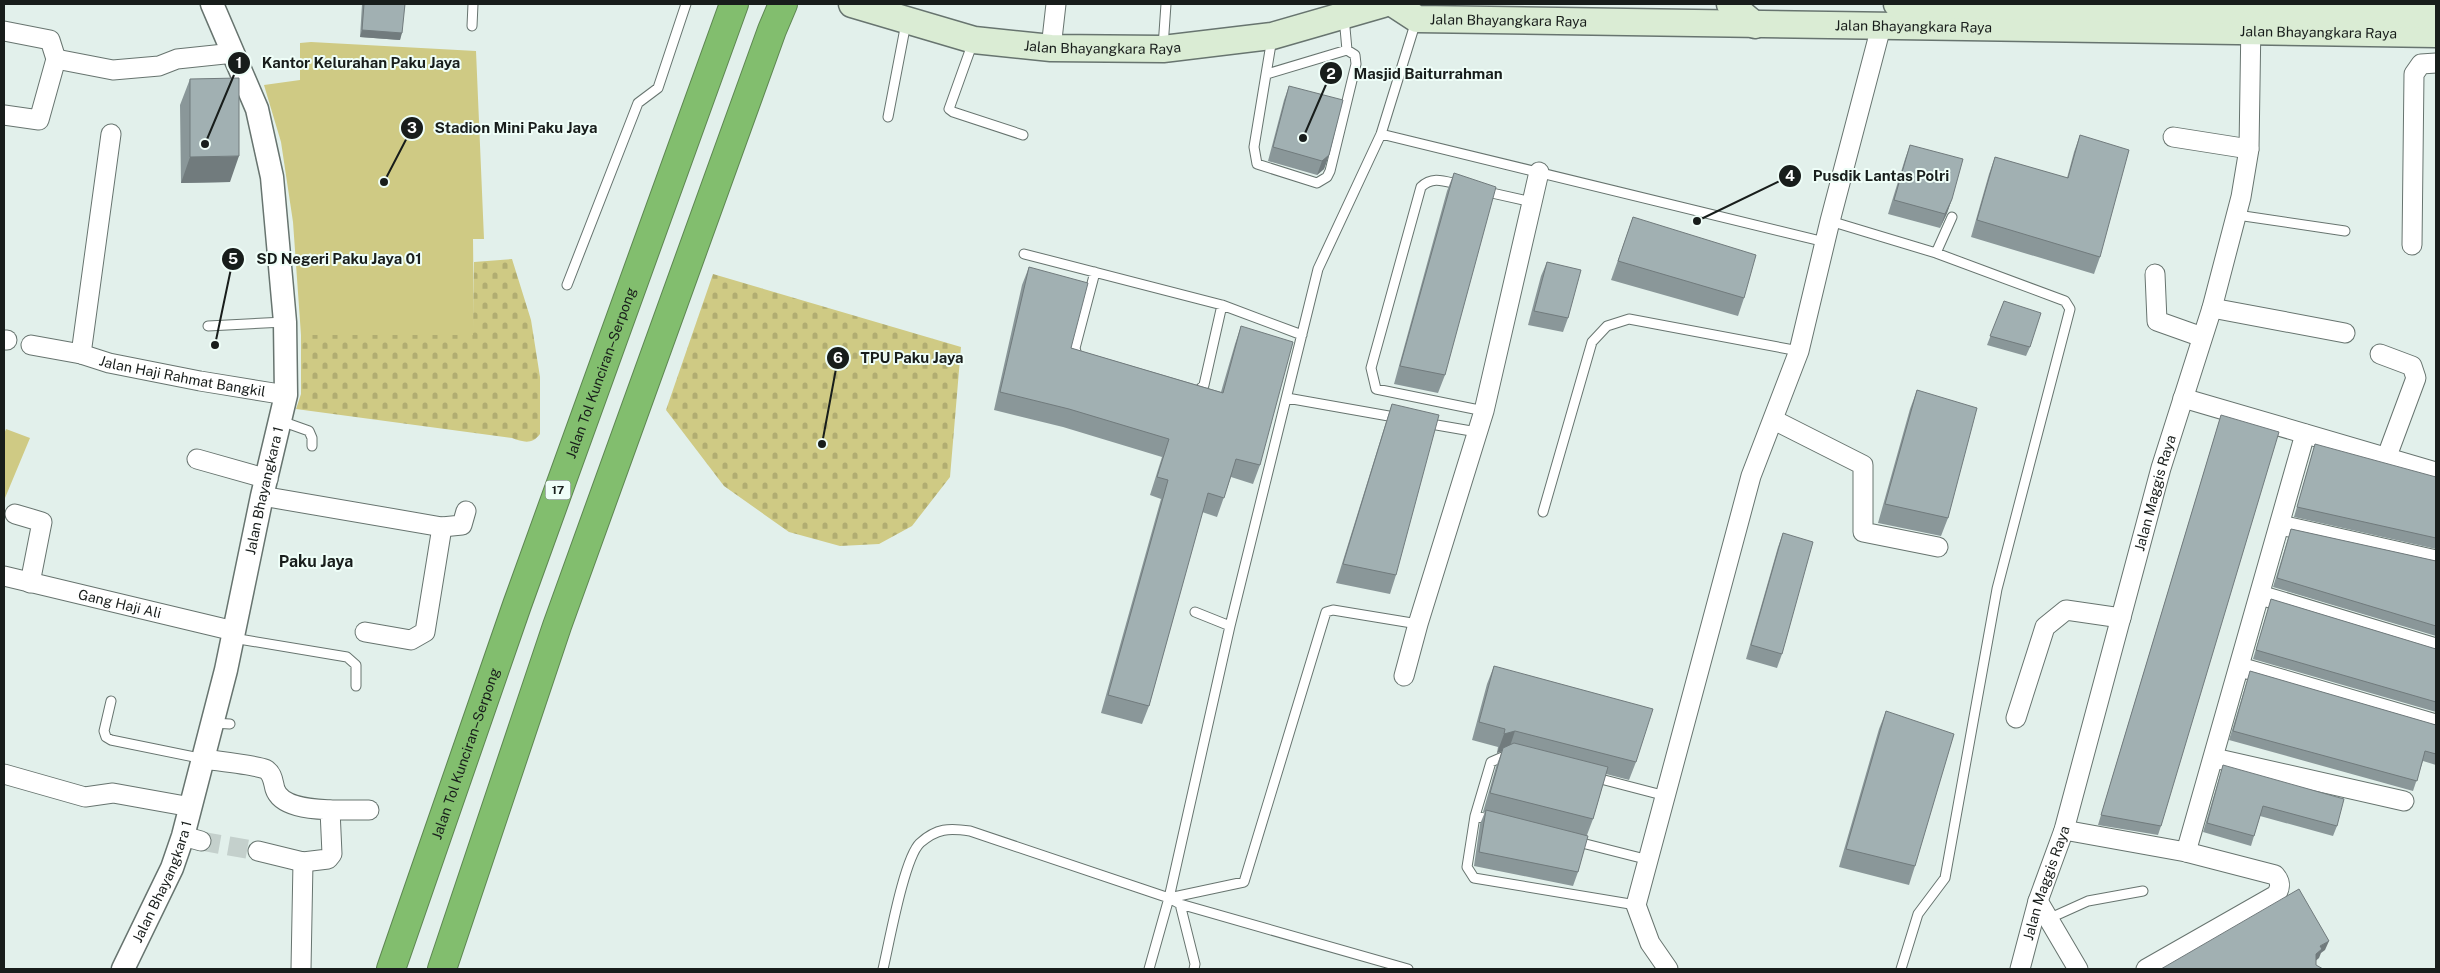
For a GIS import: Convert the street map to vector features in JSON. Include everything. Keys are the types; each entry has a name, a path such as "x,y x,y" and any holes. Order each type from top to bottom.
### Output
{"highway":[{"path":"442,969 557,626 783,4"},
{"name":"Jalan Tol Kunciran–Serpong","path":"391,969 517,605 732,9"}],"main road":[{"name":"Jalan Bhayangkara Raya","path":"852,4 974,40 1051,48 1163,49 1272,36 1383,4"},
{"name":"Jalan Bhayangkara Raya","path":"1394,4 1417,18 1881,27 2132,19 2251,21 2436,34"},
{"path":"1730,4 1755,25"},
{"name":"Jalan Bhayangkara Raya","path":"1897,4 2074,5 2132,19"},
{"name":"Jalan Bhayangkara Raya","path":"2251,21 2363,9 2421,11"}],"street":[{"name":"Jalan Bhayangkara 1","path":"123,969 172,868 192,839 191,807 204,759 221,724 234,635 286,395 285,322 272,177 257,109 212,4"},
{"path":"1051,48 1056,4"},
{"name":"Jalan Maggis Raya","path":"2020,969 2038,901 2064,830 2182,398 2212,308 2237,215 2249,149 2251,21"},
{"path":"1668,969 1650,943 1636,905 1751,476 1799,351 1830,221 1881,27"},
{"path":"4,31 50,40 56,59 39,120 4,115"},
{"path":"56,59 113,70 159,66 177,59 234,53"},
{"path":"2412,246 2414,74 2421,64 2436,63"},
{"path":"81,354 111,134"},
{"path":"2173,136 2249,149"},
{"path":"1404,676 1418,624 1484,411 1539,172"},
{"path":"2155,274 2157,321 2202,337"},
{"path":"2212,308 2345,334"},
{"name":"Jalan Haji Rahmat Bangkil","path":"31,345 81,354 109,363 158,373 286,395"},
{"path":"2380,354 2412,366 2416,378 2387,456"},
{"path":"2182,398 2387,456 2436,472"},
{"path":"1774,420 1863,465 1863,532 1938,548"},
{"path":"2186,852 2306,434"},
{"path":"197,459 265,488 442,527 462,525 466,511"},
{"path":"15,514 42,522 30,583"},
{"path":"2280,525 2436,560"},
{"path":"365,632 411,640 425,632 442,527"},
{"name":"Gang Haji Ali","path":"4,576 234,635"},
{"path":"2260,595 2436,648"},
{"path":"2016,718 2045,627 2066,610 2121,618"},
{"path":"2240,667 2436,724"},
{"path":"2214,758 2404,801"},
{"path":"204,759 266,770 274,779 276,791 285,800 308,808 368,810"},
{"path":"4,774 85,797 113,793 191,807"},
{"path":"258,851 303,862 328,859 332,854 330,810"},
{"path":"2064,830 2186,852 2275,875 2279,880 2279,890 2276,895 2146,969"},
{"path":"301,969 303,862"},
{"path":"2038,901 2078,969"}],"lane":[{"path":"472,26 473,4"},
{"path":"567,285 638,103 658,88 686,4"},
{"path":"1163,49 1166,4"},
{"path":"1343,14 1347,50"},
{"path":"1149,969 1169,898 1230,626 1318,269 1381,134 1417,18"},
{"path":"888,117 906,20"},
{"path":"1267,74 1347,50 1356,55 1356,64 1330,171 1327,177 1317,183 1257,164 1254,147 1272,36"},
{"path":"974,40 949,108 953,112 1023,135"},
{"path":"1381,134 1825,242"},
{"path":"1484,411 1376,389 1371,368 1421,187 1427,181 1434,179 1532,202"},
{"path":"2237,215 2345,231"},
{"path":"1936,253 1952,217"},
{"path":"1830,221 1936,253 2065,301 2070,308 1997,590 1945,878 1918,914 1901,969"},
{"path":"1024,254 1222,305 1302,335"},
{"path":"1088,366 1079,364 1075,348 1095,272"},
{"path":"1187,389 1196,391 1204,385 1222,305"},
{"path":"1543,512 1592,342 1607,326 1629,318 1799,351"},
{"path":"208,326 285,322"},
{"path":"1287,398 1477,432"},
{"path":"281,421 309,431 312,438 312,446"},
{"path":"1169,898 1242,883 1246,879 1326,612 1333,610 1418,624"},
{"path":"1195,612 1230,626"},
{"path":"234,635 348,657 356,665 356,686"},
{"path":"111,701 104,730 106,737 111,740 204,759"},
{"path":"1525,760 1506,755 1491,762 1475,816 1467,867 1474,878 1636,905"},
{"path":"1581,774 1666,796"},
{"path":"1475,816 1504,823"},
{"path":"883,969 903,882 918,844 945,829 970,831 1169,898 1180,904 1408,969"},
{"path":"1562,838 1649,860"},
{"path":"2048,919 2088,901 2143,891"},
{"path":"1180,904 1195,964 1194,969"}],"green space":[{"path":"300,43 476,51 484,239 473,239 474,335 301,335 293,222 281,142 264,85 300,80"},
{"path":"512,259 531,320 540,377 540,434 534,440 524,441 296,409 301,394 301,335 473,335 474,262"},
{"path":"713,274 961,347 950,477 912,526 879,544 840,546 789,532 724,486 666,410"},
{"path":"6,429 30,438 5,498 4,434"}],"building":[{"path":"364,4 405,4 402,33 362,30"},
{"path":"239,78 239,156 190,157 190,79"},
{"path":"1289,86 1343,100 1329,155 1322,161 1273,147"},
{"path":"2080,135 2129,150 2100,257 1977,220 1995,157 2068,178"},
{"path":"1910,145 1963,159 1952,199 1945,214 1894,200"},
{"path":"1454,173 1496,187 1445,375 1400,366"},
{"path":"1633,217 1756,255 1744,298 1618,261"},
{"path":"1547,262 1581,270 1568,318 1534,311"},
{"path":"1029,267 1088,283 1071,348 1223,393 1241,326 1293,342 1260,465 1236,459 1224,498 1208,493 1149,706 1108,695 1168,480 1157,477 1169,439 1069,409 1000,392"},
{"path":"2004,301 2041,313 2030,347 1990,336"},
{"path":"1917,390 1977,408 1948,518 1885,504"},
{"path":"1392,404 1439,415 1396,575 1343,564"},
{"path":"2221,415 2279,432 2161,826 2101,815"},
{"path":"2315,444 2436,477 2436,538 2297,507"},
{"path":"2291,529 2436,561 2436,626 2277,578"},
{"path":"1783,533 1813,542 1782,654 1751,645"},
{"path":"2271,599 2436,649 2436,702 2256,650"},
{"path":"1494,666 1653,709 1636,762 1515,731 1504,734 1505,729 1479,722"},
{"path":"2250,671 2436,725 2436,754 2425,751 2417,781 2233,731"},
{"path":"1886,711 1954,734 1915,866 1846,849"},
{"path":"1514,743 1608,767 1593,819 1490,793 1503,748"},
{"path":"2223,765 2344,799 2337,826 2263,806 2254,836 2207,823"},
{"path":"1486,810 1588,836 1578,872 1479,852"},
{"path":"2299,889 2329,941 2320,946 2322,949 2316,954 2316,965 2323,969 2161,969"}],"tunnel":[{"path":"201,841 258,851"}],"place":[{"name":"Masjid Baiturrahman","path":"1303,138"},
{"name":"Kantor Kelurahan Paku Jaya","path":"205,144"},
{"name":"Stadion Mini Paku Jaya","path":"384,182"},
{"name":"Pusdik Lantas Polri","path":"1697,221"},
{"name":"SD Negeri Paku Jaya 01","path":"215,345"},
{"name":"TPU Paku Jaya","path":"822,444"}],"district":[{"name":"Paku Jaya","path":"316,561"}]}
